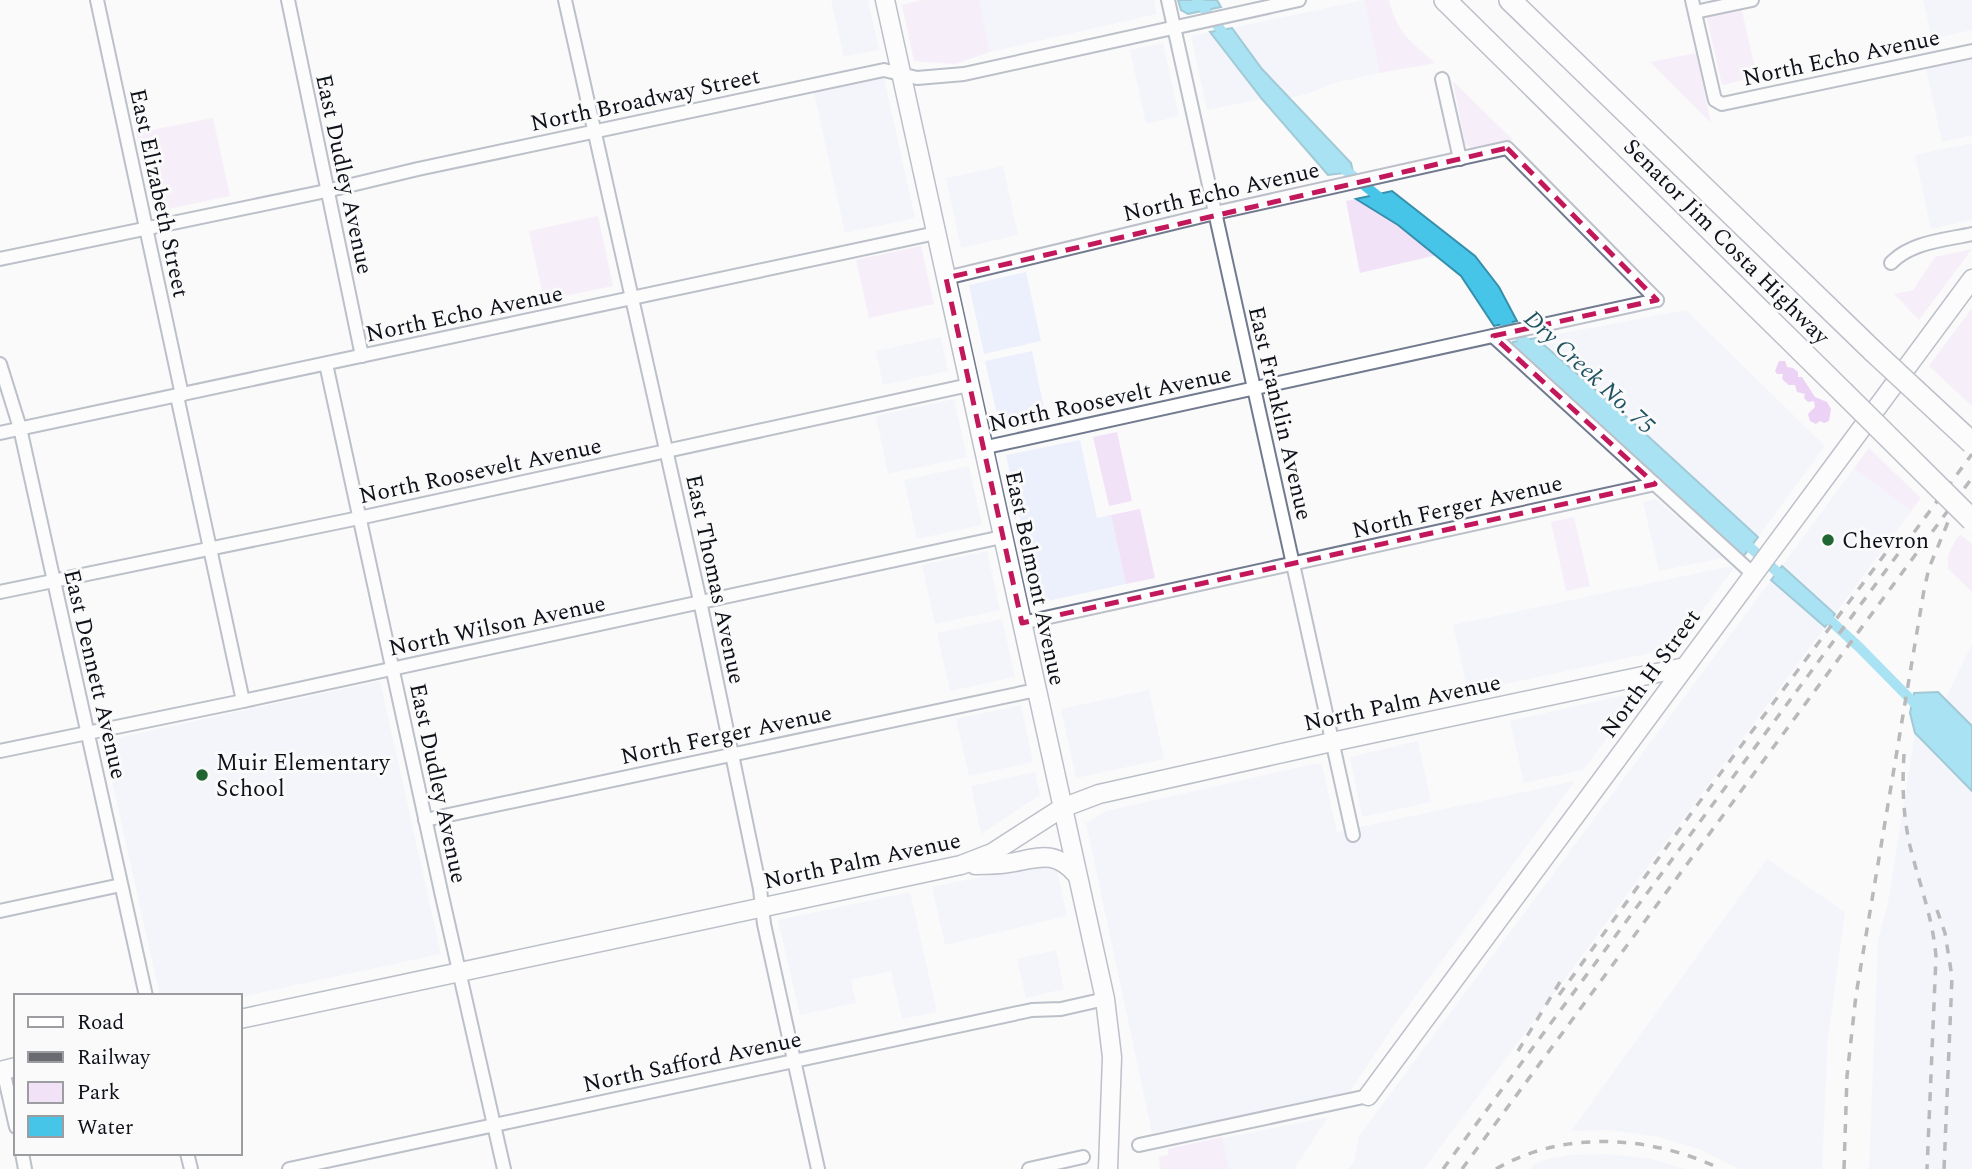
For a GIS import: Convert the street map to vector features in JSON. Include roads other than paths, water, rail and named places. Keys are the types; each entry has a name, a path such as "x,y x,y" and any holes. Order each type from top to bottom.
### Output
{"highway":[{"name":"Senator Jim Costa Highway","path":"1510,0 1873,351 1972,443"},
{"path":"1532,0 1589,76"},
{"name":"Senator Jim Costa Highway","path":"1446,3 1972,520"}],"main road":[{"name":"East Belmont Avenue","path":"885,0 1105,999 1112,1057 1108,1169"},
{"name":"North H Street","path":"1368,1096 1752,573 1972,279"},
{"name":"North Palm Avenue","path":"242,1019 961,865 992,853 1062,808 1113,791 1685,667"},
{"path":"961,865 1003,864 1051,857 1064,863 1077,875"}],"street":[{"name":"East Elizabeth Street","path":"97,0 243,701"},
{"name":"East Dudley Avenue","path":"288,0 362,356"},
{"name":"East Thomas Avenue","path":"565,0 700,601 818,1169"},
{"name":"East Franklin Avenue","path":"1168,0 1353,835"},
{"name":"North Broadway Street","path":"0,259 884,70 917,78 964,74 1299,0"},
{"path":"1694,6 1752,0"},
{"name":"North Echo Avenue","path":"1694,6 1714,96 1718,103 1726,104 1972,51"},
{"path":"1442,79 1460,159"},
{"name":"North Echo Avenue","path":"946,278 1215,213 1507,149 1657,300"},
{"name":"North Echo Avenue","path":"0,433 936,233"},
{"path":"1891,263 1917,246 1972,234"},
{"name":"North Roosevelt Avenue","path":"982,448 1657,300"},
{"path":"1499,335 1752,573"},
{"name":"East Dennett Avenue","path":"0,364 20,428 146,994"},
{"name":"East Dudley Avenue","path":"326,364 504,1169"},
{"name":"North Roosevelt Avenue","path":"0,592 969,385"},
{"name":"North Ferger Avenue","path":"1022,623 1655,484"},
{"name":"North Wilson Avenue","path":"0,751 1002,537"},
{"name":"North Ferger Avenue","path":"425,820 1036,690"},
{"path":"0,911 121,885"},
{"name":"North Safford Avenue","path":"289,1169 1032,1010 1060,1009 1105,999"},
{"path":"6,1070 14,1116"},
{"path":"1139,1145 1368,1096"},
{"path":"1029,1169 1083,1157"}],"water":[{"path":"1178,0 1217,0 1221,7 1188,14 1181,10"},
{"path":"1232,28 1262,69 1351,163 1353,172 1328,175 1262,99 1210,32"},
{"path":"1392,191 1475,256 1499,287 1517,321 1494,326 1461,276 1398,225 1356,199"},
{"path":"1536,338 1758,537 1743,557 1511,346 1513,342"},
{"path":"1782,566 1835,614 1825,627 1771,580"},
{"path":"1938,692 1972,726 1972,791 1915,733 1910,713 1914,693"}],"waterway":[{"name":"Dry Creek No. 75","path":"1197,0 1228,39"},
{"name":"Dry Creek No. 75","path":"1338,164 1385,202"},
{"name":"Dry Creek No. 75","path":"1499,312 1504,321 1532,349"},
{"name":"Dry Creek No. 75","path":"1741,539 1786,580"},
{"name":"Dry Creek No. 75","path":"1821,612 1922,711"}],"railway":[{"path":"1443,1169 1972,454"},
{"path":"1462,1169 1972,478"},
{"path":"1844,1169 1847,1076 1856,995 1924,590 1929,568 1948,522"},
{"path":"1559,995 1900,534"},
{"path":"1904,754 1906,823 1929,914 1936,957 1927,1169"},
{"path":"1937,910 1945,933 1952,977 1944,1169"},
{"path":"1518,1051 1560,982"},
{"path":"1496,1169 1522,1156 1550,1147 1609,1142 1667,1149 1721,1169"}],"place":[{"name":"Chevron","path":"1828,540"},
{"name":"Muir Elementary School","path":"202,775"}]}
